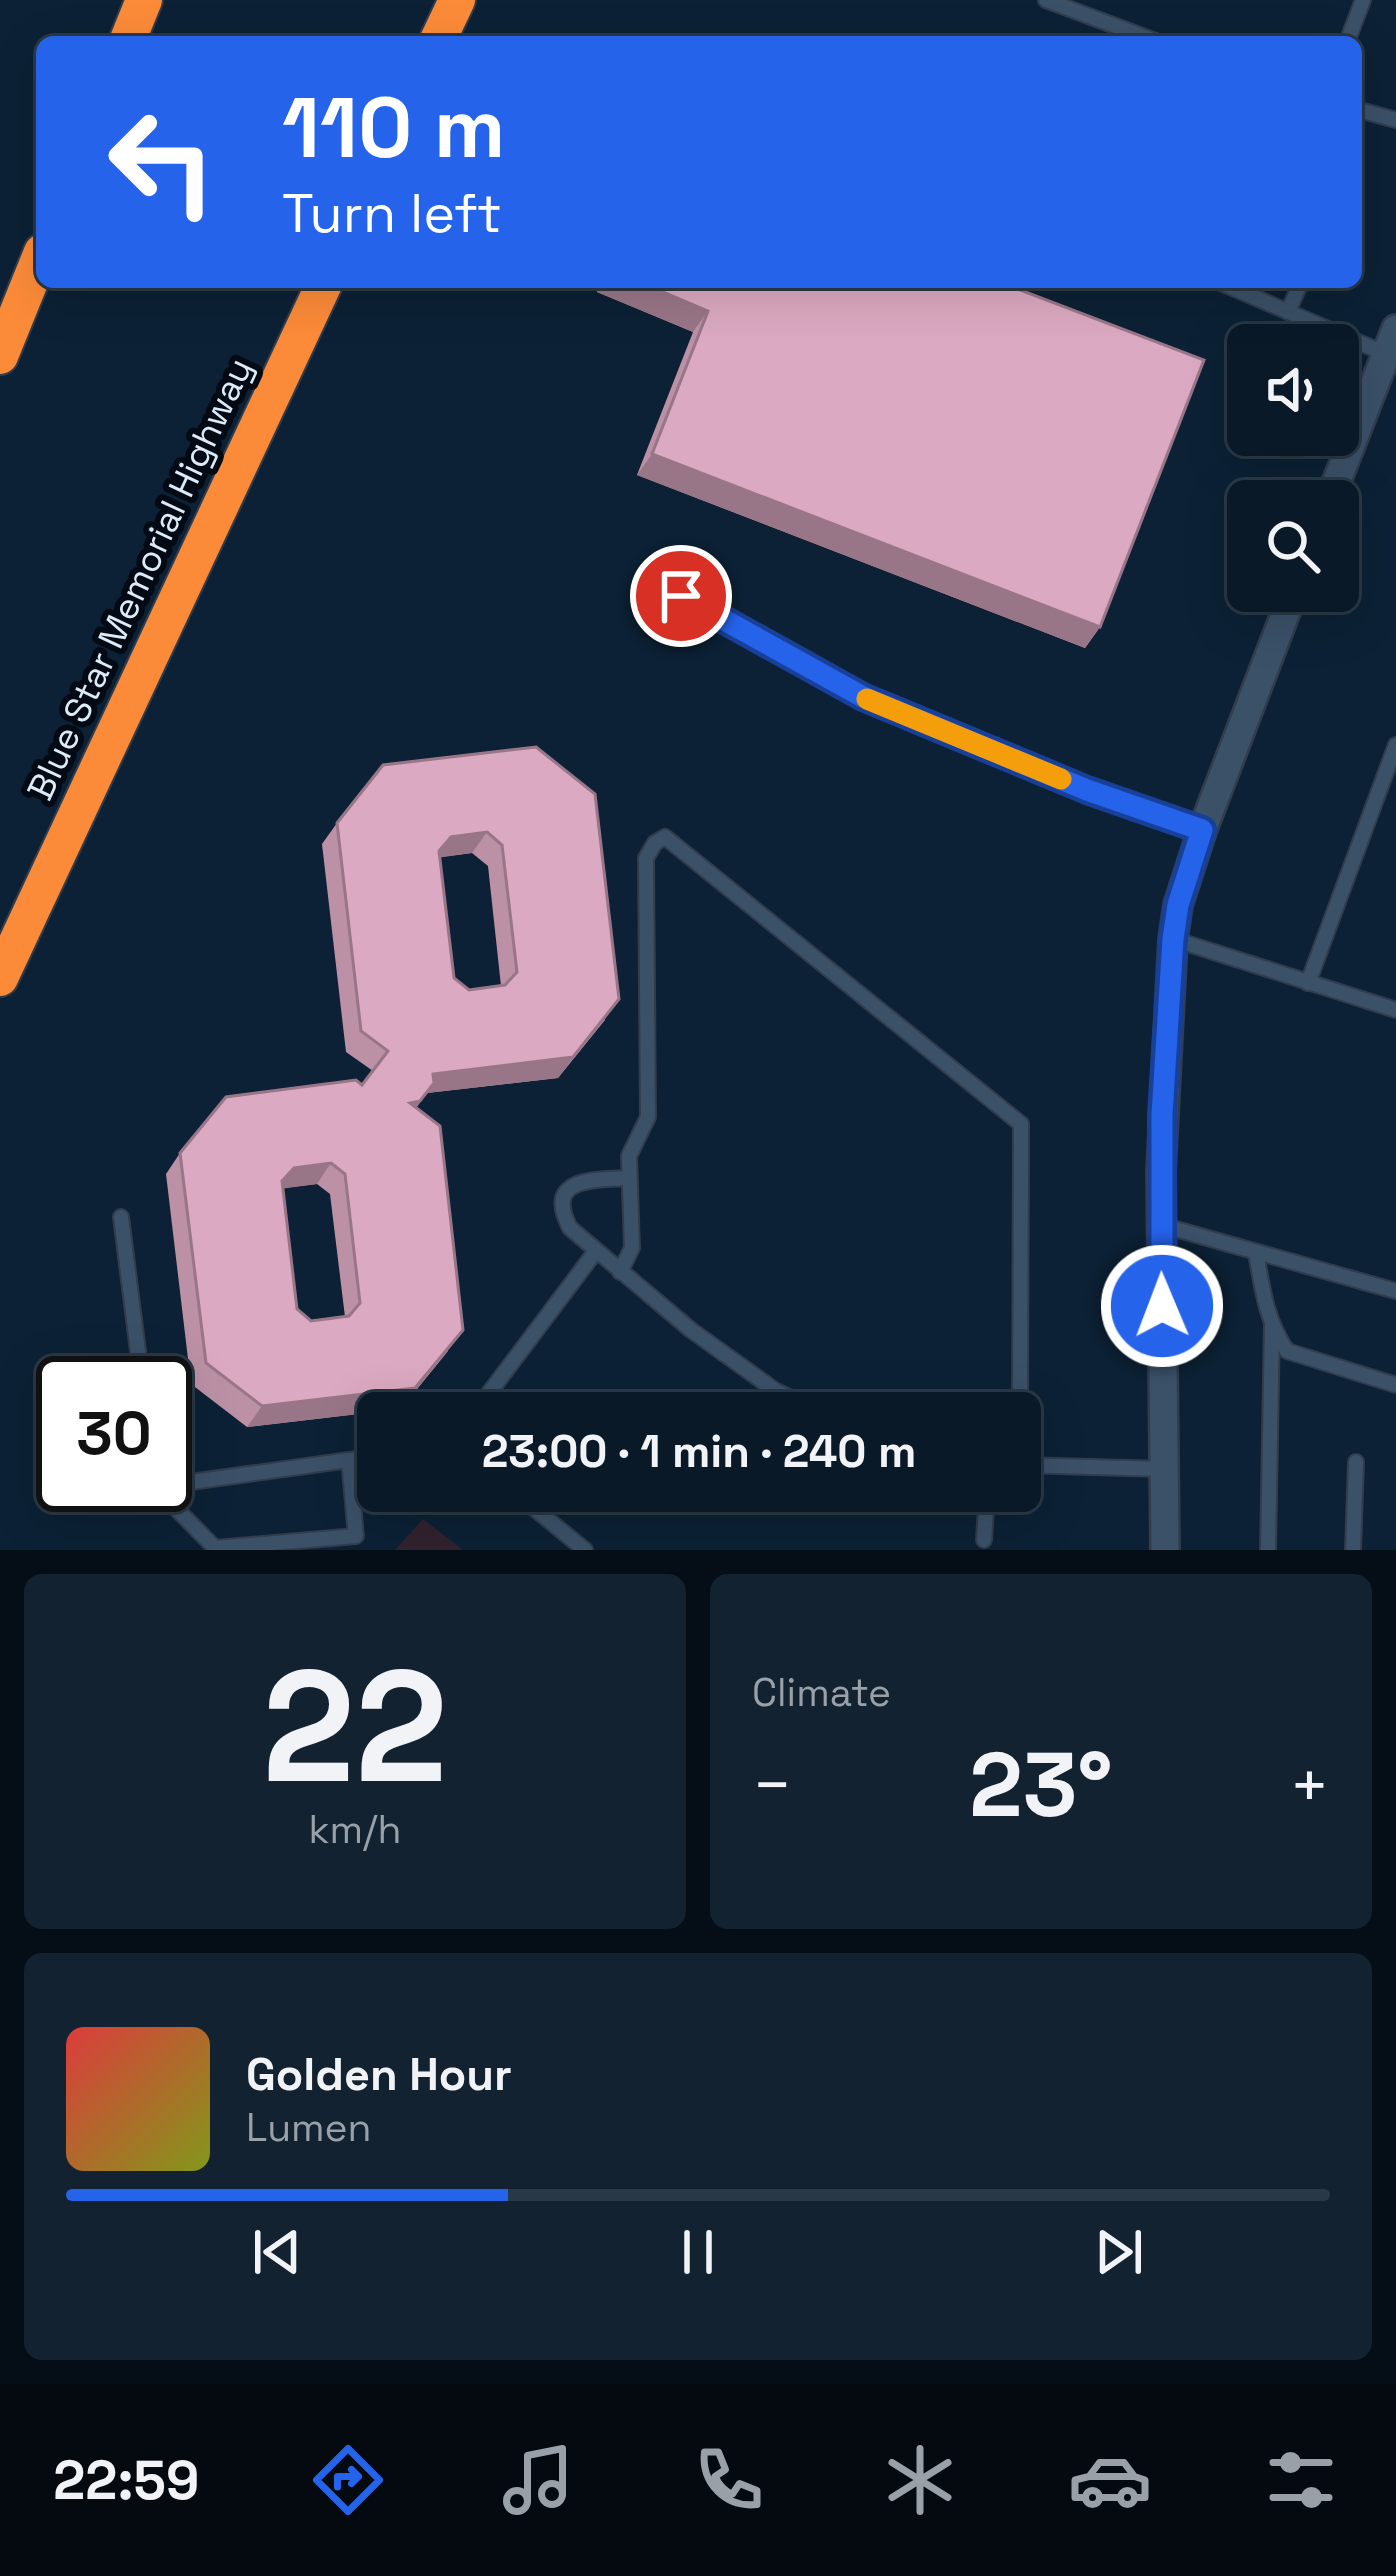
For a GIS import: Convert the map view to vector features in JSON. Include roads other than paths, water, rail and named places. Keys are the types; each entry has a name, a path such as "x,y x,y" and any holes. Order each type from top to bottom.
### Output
{"highway":[{"path":"129,36 144,0"},
{"path":"440,36 457,0"},
{"path":"0,356 36,267"},
{"name":"Blue Star Memorial Highway","path":"0,978 322,288"}],"street":[{"path":"1337,480 1391,341"},
{"path":"1165,1550 1162,1115 1173,939 1178,905 1202,830 1286,612"}],"lane":[{"path":"1046,0 1142,36"},
{"path":"1349,36 1363,0"},
{"path":"1362,112 1396,120"},
{"path":"1234,288 1288,312 1391,341"},
{"path":"1288,312 1298,288"},
{"path":"681,596 863,697 1087,790 1202,830"},
{"path":"1309,983 1396,745"},
{"path":"620,1272 632,1248 628,1156 648,1117 646,858 665,836 1021,1124 1020,1392"},
{"path":"1173,939 1396,1010"},
{"path":"629,1178 584,1180 573,1186 564,1199 563,1215 570,1228 691,1330 778,1392"},
{"path":"122,1217 139,1356"},
{"path":"1161,1225 1396,1292"},
{"path":"490,1392 596,1251"},
{"path":"1256,1252 1265,1310 1287,1351 1396,1385"},
{"path":"1268,1550 1272,1324"},
{"path":"192,1481 357,1459"},
{"path":"180,1512 215,1548 356,1536 349,1460"},
{"path":"1352,1550 1356,1462"},
{"path":"1041,1466 1164,1469"},
{"path":"539,1512 585,1550"},
{"path":"984,1540 986,1512"}]}
